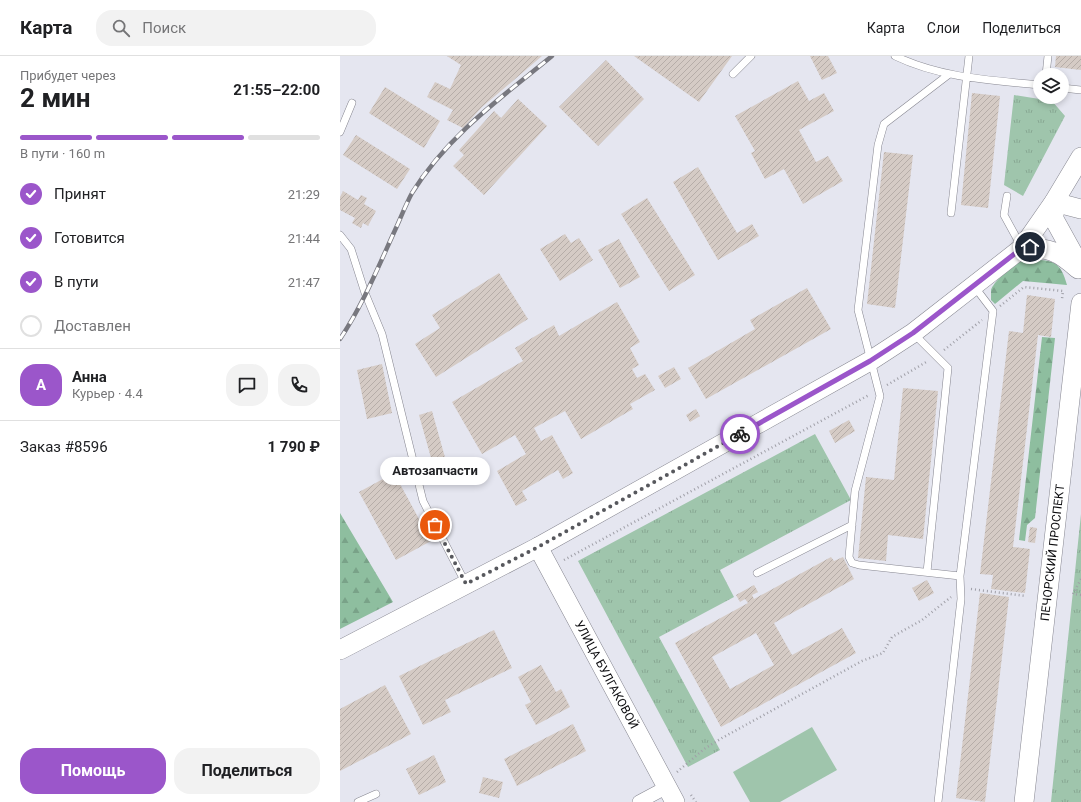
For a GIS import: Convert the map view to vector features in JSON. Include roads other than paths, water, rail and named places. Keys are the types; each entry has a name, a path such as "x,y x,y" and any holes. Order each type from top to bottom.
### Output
{"main road":[{"path":"1022,248 1054,202 1081,158"},
{"path":"1054,202 1079,205"},
{"path":"1054,202 1054,220 1081,268"},
{"path":"340,650 538,547 870,361 913,333 1079,205"},
{"path":"1022,248 1038,247 1052,251 1063,256 1081,272"},
{"name":"ПЕЧОРСКИЙ ПРОСПЕКТ","path":"1024,802 1081,303"},
{"name":"УЛИЦА БУЛГАКОВОЙ","path":"538,547 677,786"}],"street":[{"path":"639,802 677,786"}],"lane":[{"path":"733,74 751,56"},
{"path":"895,56 916,66 948,75 1033,84"},
{"path":"951,214 969,56"},
{"path":"1047,68 1048,56"},
{"path":"948,75 884,124 878,145 858,310 880,396 855,490 849,557 852,563 859,565 960,576"},
{"path":"1069,89 1081,90"},
{"path":"340,132 352,103"},
{"path":"1007,196 1004,216 1022,248"},
{"path":"340,235 351,249 365,293 382,334 423,501 466,584"},
{"path":"938,802 960,606 960,576 993,311 974,286"},
{"path":"913,333 948,368 927,572"},
{"path":"757,573 852,525"},
{"path":"358,802 376,794"}],"railway":[{"path":"340,339 363,299 412,193 426,172 458,135 476,118 552,56"}],"place":[{"name":"Автозапчасти","path":"435,525"}]}
